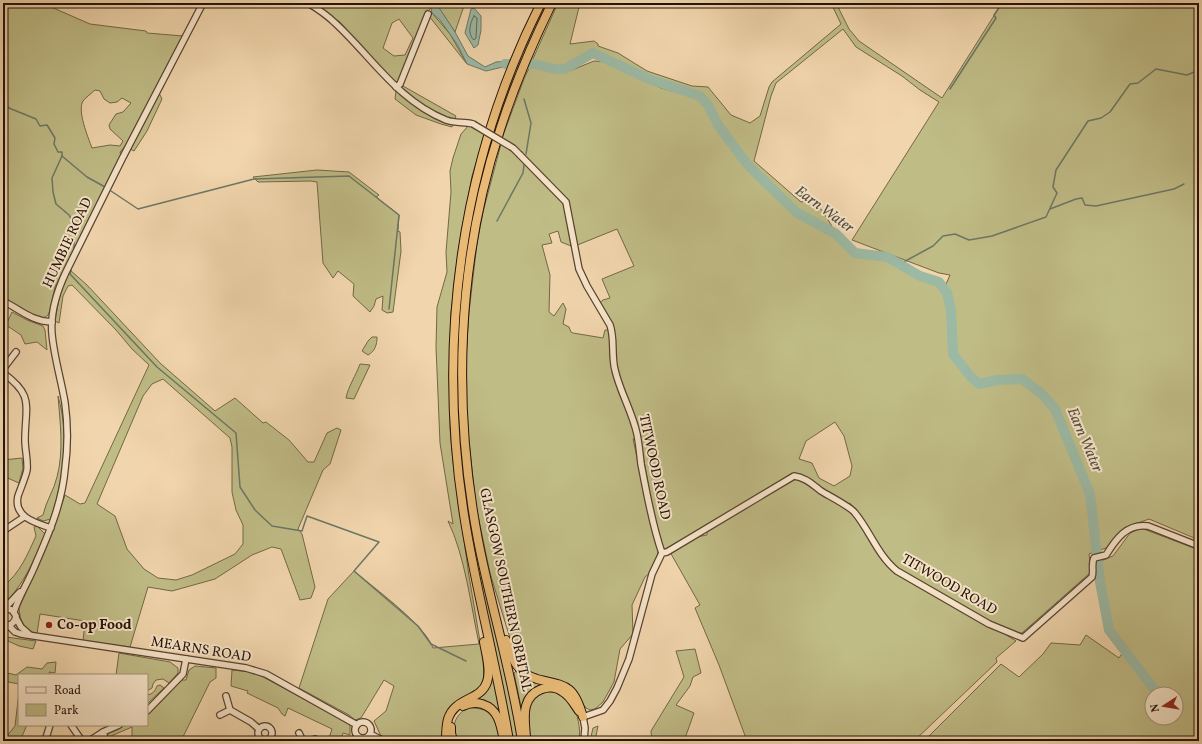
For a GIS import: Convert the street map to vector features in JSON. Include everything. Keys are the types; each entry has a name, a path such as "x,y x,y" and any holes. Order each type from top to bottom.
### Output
{"highway":[{"name":"GLASGOW SOUTHERN ORBITAL","path":"509,741 474,572 464,514 455,445 452,386 454,328 460,265 473,192 491,122 506,81 541,3"},
{"name":"GLASGOW SOUTHERN ORBITAL","path":"522,741 512,686 478,541 466,456 462,396 463,329 473,241 480,205 499,131 534,41 552,3"},
{"path":"446,741 447,721 452,710 458,704 481,692 488,679 488,668 474,572"},
{"path":"489,588 515,663 522,672 527,675 559,684 569,689 578,700 582,717"},
{"path":"526,741 526,705 531,696 539,690 552,688 561,690 571,700 582,717"},
{"path":"453,741 451,723 454,715 462,706 475,703 485,705 494,712 499,720 504,741"}],"street":[{"name":"HUMBIE ROAD","path":"15,615 27,582 51,528 63,487 67,438 65,403 54,350 52,322 54,302 66,272 122,159 203,3"},
{"name":"TITWOOD ROAD","path":"308,3 335,22 396,87 421,107 445,120 454,123 468,122 473,124 512,148 566,202 579,269 592,296 612,330 612,358 615,372 628,405 637,434 651,514 656,537 662,554 794,476 798,476 854,511 888,562 897,570 989,624 1023,638 1092,577 1093,560 1096,557 1106,555 1118,537 1139,525 1148,526 1199,546"},
{"path":"396,87 400,84 428,14"},
{"path":"3,301 31,318 52,322"},
{"path":"3,369 16,352"},
{"path":"3,373 16,384 24,394 26,401 25,440 27,468 18,498 18,503 24,516 34,523 51,528"},
{"path":"3,531 24,516"},
{"path":"584,741 585,728 582,717 603,710 610,702 617,688 629,659 652,574 662,554"},
{"name":"HUMBIE ROAD","path":"4,609 18,595 27,582"},
{"path":"4,609 10,609 21,627 30,636"},
{"path":"6,624 13,623 15,615"},
{"name":"MEARNS ROAD","path":"6,624 15,632 30,636 246,668 266,674 357,725"},
{"path":"148,710 183,674 186,659"},
{"path":"226,696 230,710 251,722 259,729"},
{"path":"220,715 230,710"},
{"path":"362,722 367,723 371,727 370,734 364,740 356,735 355,729 357,725 362,722"},
{"path":"45,741 50,726"},
{"path":"72,726 82,741"},
{"path":"89,741 103,732 117,726"},
{"path":"263,726 269,727 274,739 261,740 257,734 259,729 263,726"},
{"path":"103,732 106,741"},
{"path":"299,733 303,741"},
{"path":"370,734 384,741"},
{"path":"308,741 315,739"}],"green space":[{"path":"3,3 42,3 90,24 146,31 147,33 183,36 128,143 120,152 121,156 55,287 48,315 44,317 33,316 19,309 3,298","holes":["95,90 100,91 104,99 110,103 117,102 122,98 131,103 123,112 116,114 109,125 110,129 123,141 120,146 110,145 92,148 81,111 83,101"]},
{"path":"312,3 426,3 431,8 426,13 399,80 395,84 340,22","holes":["399,19 413,38 405,55 394,56 383,48 392,23"]},
{"path":"435,3 465,3 455,32"},
{"path":"465,3 484,3 482,5"},
{"path":"545,3 548,3 525,52 523,51"},
{"path":"558,3 580,3 570,44 594,41 598,44 598,46 618,53 647,71 692,86 708,87 731,115 750,123 760,116 772,82 841,24 831,3 836,3 849,29 859,41 942,98 1002,3 1199,3 1199,540 1149,519 1124,528 1106,548 1089,554 1091,572 1022,633 1016,633 1001,626 998,630 1016,641 996,658 997,662 914,741 747,741 719,665 695,608 700,605 670,552 696,537 707,535 707,529 795,477 796,473 667,549 664,549 658,536 640,440 633,439 654,537 658,547 658,553 651,572 645,577 632,605 633,634 620,649 614,682 603,702 595,709 590,710 586,708 573,690 531,674 517,661 490,573 476,506 467,423 466,356 469,312 477,243 483,212 501,144 514,153 564,203 571,246 561,242 558,231 549,234 552,243 542,245 550,275 549,312 554,316 563,303 566,309 563,324 569,327 571,332 603,338 605,330 612,330 597,305 603,300 610,298 602,279 634,266 617,229 575,246 566,199 521,152 502,138 530,66 560,71 572,70 594,61 606,62 661,88 700,99 706,105 709,105 702,96 698,94 649,77 630,68 620,61 592,52 565,66 559,67 532,61","holes":["843,29 856,47 902,76 939,102 852,240 939,273 950,275 943,291 938,286 920,279 892,262 881,258 853,254 837,238 822,210 806,201 801,202 754,161 771,96 776,83","835,422 844,436 852,466 850,476 834,486 819,478 812,463 799,459 806,441","850,503 859,513 893,566 900,570 897,574 889,568 853,514 845,507"]},
{"path":"432,13 450,34 467,64 429,16"},
{"path":"514,74 516,75 495,134 493,133"},
{"path":"403,86 456,116 452,127 416,115 395,99 396,91"},
{"path":"159,93 162,99 147,131 134,151 130,149"},
{"path":"469,125 485,134 472,176 459,247 451,312 450,429 453,462 469,576 484,665 484,674 483,681 478,690 455,703 444,741 393,741 381,736 374,721 386,711 394,686 384,680 361,718 355,720 349,715 299,688 328,599 354,571 410,618 428,639 433,648 479,644 463,565 448,521 453,524 440,443 436,347 437,307 447,272 446,252 451,192 450,171 461,134"},
{"path":"491,138 494,139 464,282 459,331 459,411 461,451 467,497 514,713 518,741 513,741 474,554 464,491 457,416 457,341 464,261 473,208"},
{"path":"317,170 349,172 379,195 376,197 399,215 398,231 400,232 401,251 393,312 387,313 382,310 383,296 376,299 370,312 353,296 354,284 338,271 333,278 323,263 317,182 258,182 253,177"},
{"path":"70,270 87,285 160,363 215,411 235,398 263,423 266,422 289,440 308,462 314,462 327,433 337,428 341,430 330,464 323,470 298,529 302,534 315,587 311,598 300,600 281,549 272,547 252,555 215,579 172,591 148,587 130,647 83,641 85,621 40,614 37,634 26,628 20,617 19,608 44,552 65,495 80,504 85,503 149,365 72,285 68,286 63,296 59,323 55,321 60,295","holes":["163,379 230,438 232,447 232,492 236,510 243,525 243,544 235,554 192,575 176,580 158,578 144,569 127,549 115,516 97,504 143,396 152,384"]},
{"path":"12,312 43,326 45,330 47,350 37,342 25,344 21,335 6,325"},
{"path":"372,337 377,337 377,343 374,350 368,355 362,351"},
{"path":"360,364 370,365 354,399 346,398 348,390"},
{"path":"58,396 64,427 64,458 59,488 51,519 43,521 37,518 43,515 57,477 59,467 61,436"},
{"path":"22,458 23,468 19,483 3,476 3,460"},
{"path":"37,526 45,534 41,544 23,580 11,597 3,605 3,586 14,576 27,556 36,536 34,527"},
{"path":"1141,528 1199,550 1199,741 924,741 1001,664 1019,677 1043,654 1051,643 1080,645 1086,635 1119,658 1123,652 1104,612 1096,576 1096,563 1113,556 1130,533"},
{"path":"6,637 36,641 33,649 19,646 6,640"},
{"path":"695,649 701,673 693,677 690,686 676,705 694,713 684,741 652,741 651,731 684,677 676,651"},
{"path":"119,653 170,662 178,668 178,673 169,683 163,679 156,680 152,688 148,690 148,674 116,674"},
{"path":"56,662 55,673 18,674 18,684 3,681 3,672 16,675 27,667 42,669 47,663"},
{"path":"195,666 216,668 216,678 210,682 181,741 132,741 132,727 111,736 110,741 107,736 110,730 120,726 148,726 148,713 182,680 186,680 189,670"},
{"path":"232,670 252,672 263,677 350,724 350,735 343,733 340,741 328,741 332,729 288,708 285,716 278,708 247,693 248,691 231,686"},
{"path":"516,671 528,680 543,684 538,685 531,690 524,702 522,711 514,673"},
{"path":"493,675 499,707 497,709 485,700 476,700 487,690"},
{"path":"160,685 164,688 148,703 148,695 155,691 157,686"},
{"path":"556,690 571,703 573,707 580,732 579,741 530,741 529,714 532,700 535,695 541,692"},
{"path":"18,700 18,726 27,726 20,741 3,741 15,726"},
{"path":"468,708 483,710 492,716 497,727 500,741 457,741 454,731 455,722 460,714"},
{"path":"598,726 595,741 590,741 593,728"}],"water":[{"path":"426,3 435,3 438,6 455,32 468,56 485,67 496,62 509,61 507,66 486,71 467,64 457,44 440,20 432,13 431,8"},
{"path":"474,8 481,16 481,30 478,45 474,48 465,33 471,9"}],"waterway":[{"path":"950,89 996,18 994,15 1002,3"},
{"name":"Earn Water","path":"505,64 534,64 554,69 565,69 593,53 649,79 700,96 708,105 718,125 747,164 796,212 836,234 855,253 887,257 920,276 939,282 947,293 951,310 953,354 970,376 979,384 997,380 1022,379 1042,394 1055,409 1090,494 1100,582 1109,630 1152,686"},
{"path":"900,264 933,246 943,236 955,234 969,240 992,236 1046,217 1057,193 1053,187 1056,170 1088,121 1101,118 1110,112 1130,84 1138,83 1156,69 1187,75 1199,70"},
{"path":"524,99 531,123 526,154"},
{"path":"3,101 9,108 36,119 40,126 47,125 55,138 54,144 58,152 62,152 62,156 87,177 105,187"},
{"path":"62,156 52,178 53,192 56,204 69,215 74,224 74,248"},
{"path":"497,221 523,173 524,165"},
{"path":"111,191 138,209 254,179 349,176 399,215 389,309"},
{"path":"1050,209 1082,198 1085,205 1096,206 1174,189 1184,184"},
{"path":"71,270 70,274 157,367 236,433 240,487 255,510 272,526 302,531 307,516 379,542 354,571 418,626 431,644 466,661"}],"place":[{"name":"Co-op Food","path":"49,625"}]}
